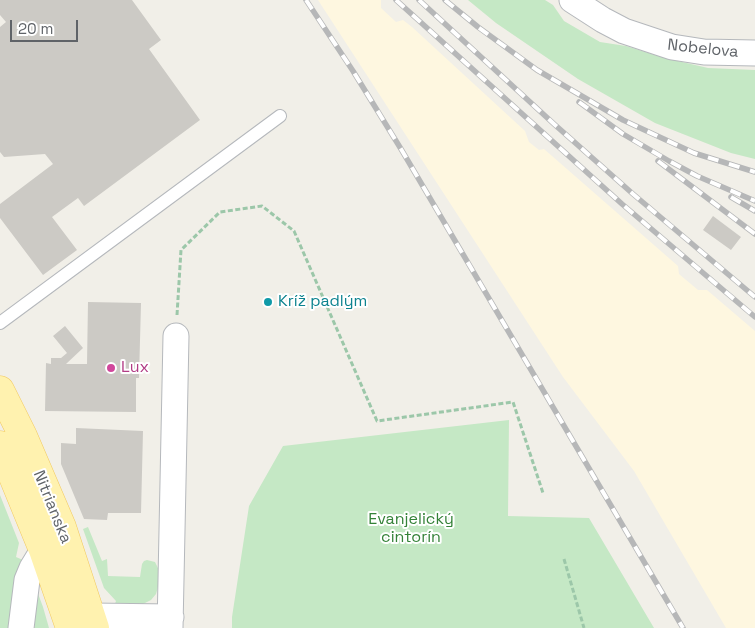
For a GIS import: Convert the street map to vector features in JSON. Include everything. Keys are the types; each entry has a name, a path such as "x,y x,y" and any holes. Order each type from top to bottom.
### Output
{"main road":[{"name":"Nitrianska","path":"0,390 24,436 62,527 85,624"},
{"name":"Nitrianska","path":"0,445 43,550 85,624"}],"street":[{"name":"Nobelova","path":"572,0 624,31 672,48 704,52 755,53"},
{"path":"85,624 171,622 176,336"},
{"path":"21,628 27,580 43,550"}],"lane":[{"path":"0,323 280,116"}],"path":[{"path":"176,336 181,250 220,212 262,206 294,231 377,421 513,402 543,493"},
{"path":"564,559 584,628"}],"shaded area":[{"path":"318,0 381,0 381,8 396,22 403,20 412,27 525,131 529,142 539,150 544,149 678,266 679,274 698,290 707,290 755,331 755,628 726,628 634,471 563,377"}],"green space":[{"path":"468,0 545,0 553,5 564,21 600,42 626,46 708,68 755,70 755,159 731,153 655,123 578,79 496,23"},
{"name":"Evanjelický cintorín","path":"509,420 508,516 589,518 654,628 232,628 232,617 249,506 283,446"},
{"path":"0,495 19,543 16,557 23,560 13,628 0,628"},
{"path":"88,527 102,561 107,559 108,576 140,577 144,561 155,562 158,568 158,587 156,594 151,600 143,604 114,606 116,601 104,588 83,529"},
{"path":"34,583 43,607 49,628 29,628"}],"building":[{"path":"0,0 132,0 161,40 149,49 200,120 84,206 78,198 52,217 77,250 43,275 0,218 0,204 53,164 45,154 4,157 0,152 0,27 6,22 0,15"},
{"path":"713,216 741,237 731,250 703,230"},
{"path":"88,302 141,303 139,378 136,378 136,412 45,411 46,363 51,364 51,358 61,358 67,353 53,336 65,326 83,348 66,364 87,364"},
{"path":"76,428 143,431 141,513 108,513 107,520 84,519 61,464 61,443 76,444"}],"railway":[{"path":"306,0 401,149 683,628"},
{"path":"396,0 622,204 755,317"},
{"path":"419,0 633,194 755,297"},
{"path":"445,0 478,27 537,70 623,120 694,153 755,172"},
{"path":"579,102 623,134 669,161 697,176 755,201"},
{"path":"658,161 755,234"},
{"path":"731,197 755,211"}],"place":[{"name":"Kríž padlým","path":"268,302"},
{"name":"Lux","path":"111,368"}]}
